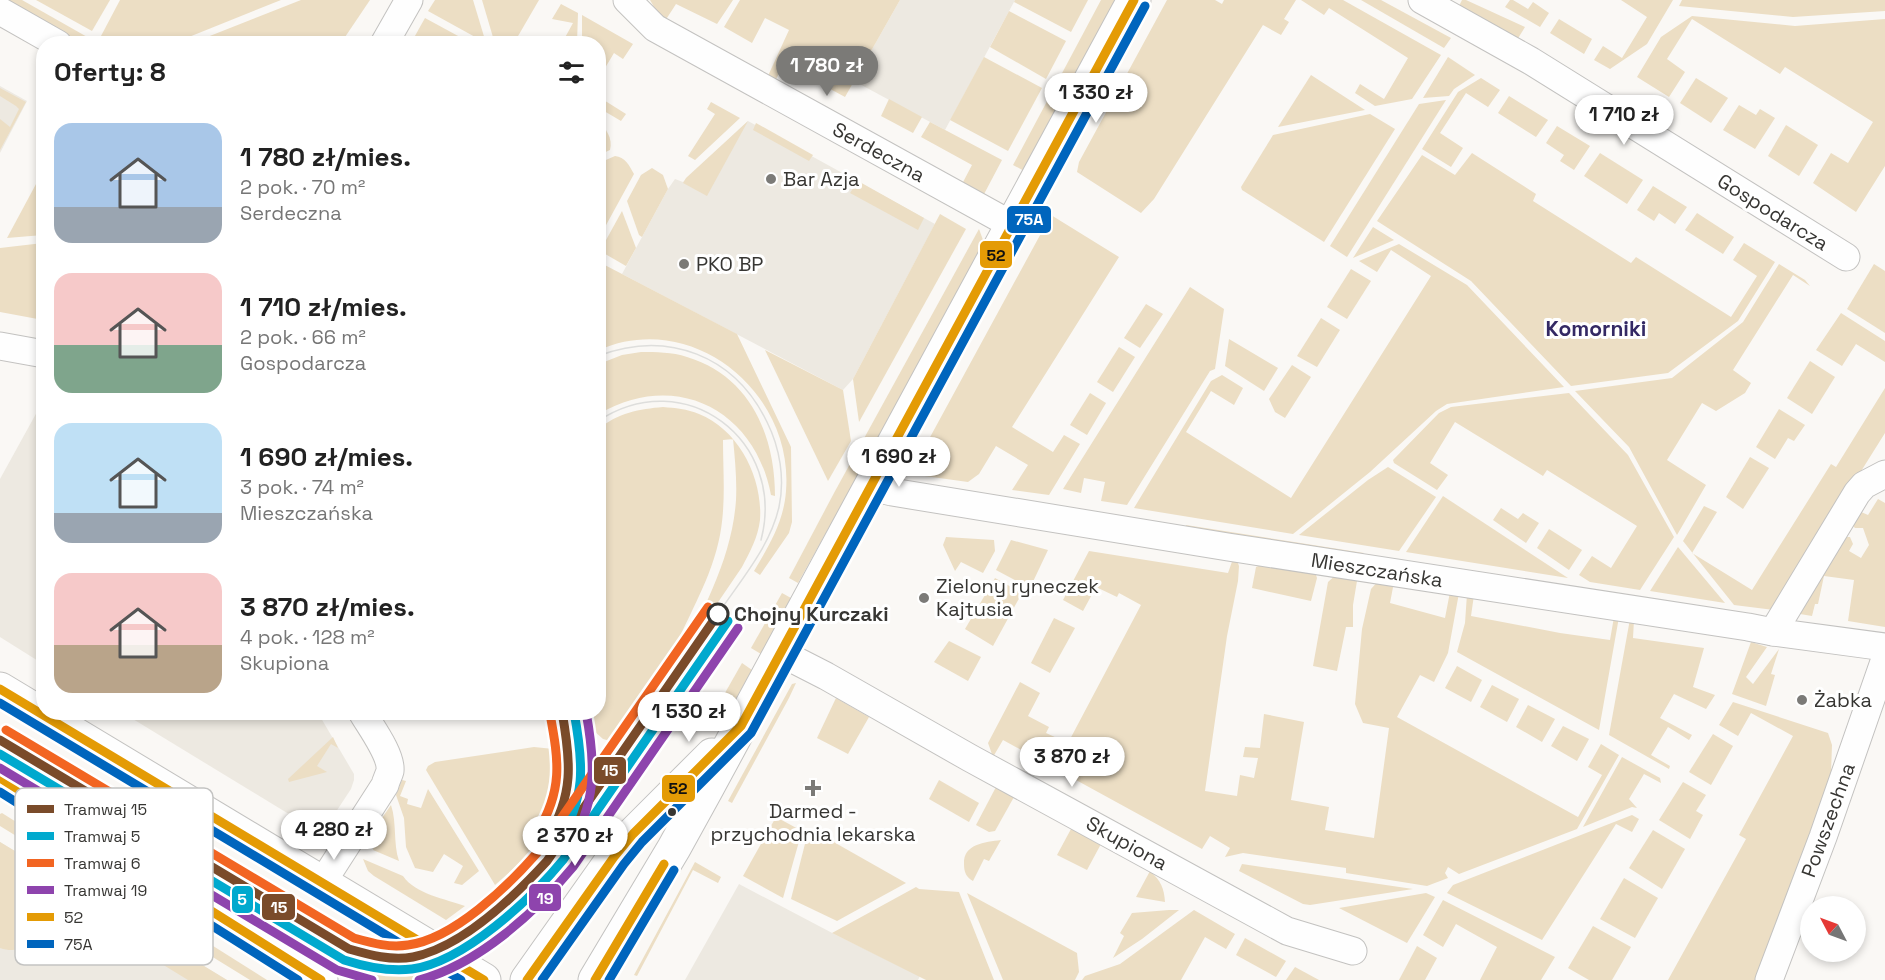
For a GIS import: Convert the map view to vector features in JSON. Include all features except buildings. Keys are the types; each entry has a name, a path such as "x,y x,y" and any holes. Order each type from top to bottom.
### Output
{"street":[{"path":"389,36 409,0"},
{"name":"Serdeczna","path":"627,0 655,28 1012,225"},
{"path":"595,980 674,848 1134,0"},
{"name":"Gospodarcza","path":"1422,0 1531,61 1846,257"},
{"path":"0,11 44,36"},
{"path":"0,346 36,353"},
{"path":"1773,632 1857,493 1864,485 1885,474"},
{"name":"Mieszczańska","path":"871,487 1089,525 1773,632 1885,647"},
{"name":"Skupiona","path":"781,653 826,675 970,758 1287,931 1353,951"},
{"name":"Powszechna","path":"1769,980 1823,837 1885,659"},
{"path":"0,689 36,711"},
{"path":"51,720 164,788"},
{"path":"322,883 385,785 390,772 386,755 366,720"},
{"path":"527,980 614,857 633,834 741,726"},
{"path":"0,778 16,788"},
{"path":"213,817 484,980"},
{"path":"213,912 321,980"}],"shaded area":[{"path":"3,0 22,0 85,36 69,36"},
{"path":"36,0 110,0 92,31"},
{"path":"120,0 281,0 191,36 101,36"},
{"path":"301,0 370,0 346,36 210,36"},
{"path":"435,0 473,0 484,36 473,36 428,11"},
{"path":"482,0 539,0 518,36 493,36"},
{"path":"650,0 733,0 717,24 676,4 665,21"},
{"path":"740,0 900,0 845,97 784,64 774,83 767,78 789,30 765,18 752,43 724,27"},
{"path":"900,0 1015,0 945,130 854,81"},
{"path":"1015,0 1088,0 1071,32 1014,2"},
{"path":"1101,0 1117,0 1026,172 1013,165"},
{"path":"1167,0 1215,0 1222,4 1224,0 1296,0 1284,19 1289,22 1281,35 1263,25 1154,199 1141,213 1077,172 1079,162"},
{"path":"1301,0 1343,0 1441,55 1412,99 1375,106 1355,93 1360,84 1384,99 1408,58 1329,8 1324,15"},
{"path":"1361,0 1381,0 1451,38 1444,48"},
{"path":"1462,0 1525,27 1517,40 1459,6"},
{"path":"1510,0 1528,9 1533,2 1549,13 1540,27 1505,7"},
{"path":"1621,0 1673,0 1647,44 1610,69 1594,60 1603,46 1622,58 1647,17"},
{"path":"1682,0 1885,0 1885,11 1793,17 1679,6"},
{"path":"561,4 578,13 577,36 566,36 573,23 552,19"},
{"path":"1009,11 1066,41 1046,79 990,47"},
{"path":"582,15 633,44 623,59 614,53 606,66 606,36 582,36"},
{"path":"1692,16 1795,26 1885,19 1885,166 1856,212 1813,183 1831,153 1848,163 1873,122 1785,67 1780,74 1692,19 1667,59 1685,72 1669,97 1637,77 1661,37"},
{"path":"425,18 458,36 415,36"},
{"path":"1559,19 1592,39 1584,54 1550,33"},
{"path":"984,57 1042,88 1008,151 950,120"},
{"path":"1448,57 1475,75 1454,89 1449,96 1423,98"},
{"path":"1311,75 1365,110 1278,127"},
{"path":"1481,78 1500,90 1488,107 1466,93 1440,133 1463,148 1451,167 1422,149 1458,92"},
{"path":"1696,78 1728,98 1711,123 1680,103"},
{"path":"0,86 27,101 0,153"},
{"path":"0,88 26,102 0,150 0,119 10,127 19,109 0,96"},
{"path":"1509,96 1548,120 1536,137 1498,113"},
{"path":"889,99 922,117 913,133 881,116"},
{"path":"1446,100 1347,257 1330,246 1419,104"},
{"path":"606,101 626,114 621,121 606,112"},
{"path":"711,102 740,118 695,160 688,156 715,114 707,109"},
{"path":"1739,105 1756,115 1760,109 1775,118 1755,149 1723,130"},
{"path":"1370,114 1395,129 1324,242 1242,190 1241,187 1273,135"},
{"path":"748,121 935,224 853,379 843,390 622,274 675,179 683,182"},
{"path":"748,121 707,196 683,183 686,178"},
{"path":"930,122 1002,160 983,196 962,184 972,165 921,137"},
{"path":"756,123 813,155 809,161 753,130"},
{"path":"1786,125 1818,145 1799,176 1768,156"},
{"path":"1557,126 1590,146 1574,170 1560,161 1564,155 1546,143"},
{"path":"606,130 611,142 610,150 606,152"},
{"path":"1472,153 1536,194 1533,201 1631,263 1636,257 1731,317 1757,276 1733,260 1744,243 1775,262 1738,321 1668,373 1571,386 1471,281 1377,221 1422,155 1455,175"},
{"path":"1600,153 1643,180 1627,204 1584,176"},
{"path":"615,156 624,160 634,174 606,225 606,160"},
{"path":"652,168 663,175 668,189 642,237 639,235 627,201 641,175"},
{"path":"858,181 924,218 918,230 850,193"},
{"path":"36,184 36,236 7,238"},
{"path":"1653,186 1687,207 1675,224 1659,213 1654,221 1637,210"},
{"path":"622,211 636,248 626,266 606,254 606,240"},
{"path":"1697,213 1734,237 1723,254 1685,230"},
{"path":"940,214 966,229 859,422 853,379"},
{"path":"1051,215 1119,257 1012,427 1053,452 1064,435 1080,444 1049,495 1012,490 1028,465 996,446 979,474 968,482 910,474"},
{"path":"1373,227 1394,240 1353,258"},
{"path":"979,229 983,240 982,252 798,583 789,578"},
{"path":"36,244 36,319 0,312 0,248"},
{"path":"1399,244 1467,285 1564,387 1447,404 1436,411 1370,472 1293,534 1134,508 1211,381 1222,375 1243,388 1234,405 1211,391 1186,432 1291,498 1431,276 1391,250 1377,272 1359,261"},
{"path":"1779,264 1805,280 1810,286 1793,275 1733,370 1751,383 1745,393 1716,411 1702,403 1667,460 1706,485 1677,535 1629,447 1575,391 1672,378 1743,322"},
{"path":"1874,264 1885,271 1885,333 1847,309"},
{"path":"606,266 737,334 791,447 792,522 789,533 760,575 754,571 779,523 786,491 784,455 773,421 755,392 730,368 701,350 669,341 634,340 606,348"},
{"path":"1351,269 1371,281 1347,319 1327,307"},
{"path":"1190,287 1224,309 1215,369 1210,371 1127,505 1101,501 1105,482 1084,478 1081,493 1063,489"},
{"path":"1146,304 1163,314 1140,348 1124,338"},
{"path":"1841,313 1885,341 1885,362 1856,344 1842,366 1816,350"},
{"path":"1321,318 1340,330 1317,367 1297,356"},
{"path":"1229,339 1278,368 1264,391 1225,366"},
{"path":"1119,347 1135,357 1113,392 1097,382"},
{"path":"765,350 843,390 851,441 828,481"},
{"path":"641,352 670,353 709,366 727,378 743,393 764,430 774,473 775,496 771,495 762,465 748,440 730,420 708,406 683,397 656,396 628,401 606,411 606,361 622,355"},
{"path":"1810,361 1835,377 1812,414 1787,398"},
{"path":"1292,365 1311,377 1285,418 1275,412 1269,399"},
{"path":"1885,388 1885,433 1774,610 1734,605 1693,554 1752,590 1831,464 1836,467"},
{"path":"1090,393 1106,403 1087,435 1070,425"},
{"path":"1569,393 1628,455 1674,537 1640,590 1590,582 1579,575 1592,556 1611,568 1637,526 1547,470 1543,476 1455,422 1430,463 1448,475 1437,490 1394,463 1393,460 1439,413 1451,407"},
{"path":"663,407 699,414 713,421 733,439 723,440 722,523 714,559 706,581 648,699 636,720 618,743 603,739 594,731 592,720 606,720 606,424 629,413"},
{"path":"1779,409 1805,425 1794,441 1788,438 1775,459 1756,447"},
{"path":"36,414 36,660 0,637 0,479"},
{"path":"733,439 753,472 760,504 757,532 742,567 676,664 714,585 729,543 736,500"},
{"path":"1750,457 1769,468 1743,509 1726,497"},
{"path":"1388,467 1436,497 1399,551 1299,535 1368,480"},
{"path":"1443,496 1568,578 1406,552"},
{"path":"1878,499 1885,503 1885,627 1848,621 1854,580 1824,576 1818,604 1815,604 1812,616 1794,613 1842,537 1850,537 1853,544 1849,551 1861,558 1869,545 1863,528 1855,528 1851,524 1859,511 1868,515"},
{"path":"1704,506 1717,512 1692,553 1683,541"},
{"path":"1501,508 1518,519 1523,513 1539,523 1526,543 1493,520"},
{"path":"1186,525 1364,553 1356,559 1184,531"},
{"path":"1549,529 1582,550 1569,570 1537,548"},
{"path":"946,537 994,540 995,551 983,573 961,562 955,571 943,545"},
{"path":"1011,540 1048,550 1030,588 996,570"},
{"path":"1678,547 1725,603 1650,591"},
{"path":"1089,551 1228,573 1234,556 1236,558 1239,566 1238,581 1227,636 1205,791 1237,796 1240,775 1254,778 1258,758 1243,757 1245,747 1260,748 1264,714 1304,722 1291,800 1329,807 1325,830 1374,838 1389,728 1363,723 1355,704 1362,629 1371,589 1380,579 1394,582 1390,603 1445,618 1450,592 1459,593 1448,653 1434,682 1420,675 1397,717 1578,817 1602,775 1588,767 1601,744 1619,755 1577,829 1459,874 1448,867 1445,873 1448,878 1427,886 1346,873 1346,868 1243,853 1225,857 1230,848 1210,836 1202,849 1003,740 993,757 988,743 1020,682 1040,693 1028,716 1049,727 1046,733 1068,743 1141,605 1119,593 1117,597 1096,587 1083,611 1063,600"},
{"path":"1268,562 1314,569 1317,578 1311,601 1252,588 1256,567"},
{"path":"1338,573 1358,575 1353,605 1353,627 1346,627 1337,671 1313,666 1328,582"},
{"path":"995,578 1022,593 993,646 965,629"},
{"path":"782,593 791,598 761,654 751,648"},
{"path":"1467,594 1474,595 1471,616 1560,633 1610,640 1614,617 1619,617 1599,730 1457,652 1465,623"},
{"path":"1054,618 1075,628 1050,673 1031,663"},
{"path":"1630,619 1634,620 1633,638 1704,648 1693,687 1715,695 1706,709 1674,694 1660,718 1692,735 1689,740 1668,727 1651,755 1670,766 1669,769 1609,735"},
{"path":"949,641 981,657 968,681 934,662"},
{"path":"1751,642 1767,647 1746,677 1753,684 1779,649 1771,674 1775,675 1766,706 1732,694"},
{"path":"742,663 752,670 720,727 709,721"},
{"path":"1457,666 1482,680 1471,702 1445,688"},
{"path":"796,683 732,803 728,801 792,684"},
{"path":"1492,685 1519,699 1507,722 1480,707"},
{"path":"836,698 869,717 848,754 817,738"},
{"path":"1733,702 1828,733 1832,745 1831,773 1759,980 1668,980 1746,839 1739,835 1793,736 1751,713 1738,736 1719,725"},
{"path":"1528,705 1555,719 1542,742 1516,727"},
{"path":"134,720 322,720 354,774 354,780 351,789 328,824 322,831 315,830"},
{"path":"1563,726 1589,739 1577,761 1551,746"},
{"path":"1713,734 1733,746 1711,785 1689,772"},
{"path":"333,737 338,748 331,744 317,766 327,772 289,782 288,779"},
{"path":"534,747 563,750 561,792 548,826 538,842 495,885 426,770 435,762"},
{"path":"1622,757 1660,778 1661,783 1644,774 1629,799 1637,808 1632,807 1583,827"},
{"path":"618,771 629,777 548,897 517,898 549,867"},
{"path":"402,780 406,781 400,796 408,799 407,804 421,808 428,789 479,871 462,885 454,883 463,866 444,854 433,872 415,868 406,847 404,818 396,795"},
{"path":"939,780 979,803 969,822 929,799"},
{"path":"1683,782 1706,795 1696,811 1703,815 1690,839 1659,820"},
{"path":"996,787 1014,797 995,831 989,832 976,825"},
{"path":"391,805 399,861 373,850 372,841 368,838"},
{"path":"0,814 15,821 15,835 0,826"},
{"path":"1632,815 1639,819 1632,832 1616,824 1542,940 1447,893 1453,885"},
{"path":"776,817 802,831 783,898 743,876"},
{"path":"809,828 906,883 837,921 791,899"},
{"path":"1071,829 1101,844 1087,870 1057,855"},
{"path":"1653,830 1685,849 1662,889 1629,868"},
{"path":"1001,840 989,861 984,859 973,881 964,869 967,852 976,845"},
{"path":"0,842 15,851 15,965 202,965 227,980 0,980"},
{"path":"0,842 15,851 15,949 0,948"},
{"path":"363,859 403,876 423,892 465,906 446,920 374,876 368,871"},
{"path":"695,862 721,877 718,883 693,870 637,976 634,975"},
{"path":"1242,864 1413,889 1310,905 1303,904 1239,871"},
{"path":"1150,871 1161,885 1165,902 1136,897"},
{"path":"1624,878 1658,898 1635,938 1600,919"},
{"path":"739,884 920,976 918,980 685,980"},
{"path":"916,887 959,892 994,980 926,980 832,933"},
{"path":"967,893 1077,953 1079,972 1075,980 1003,980"},
{"path":"1426,893 1435,897 1407,943 1339,908"},
{"path":"1443,900 1555,957 1541,980 1480,980 1497,947 1456,924 1443,947 1423,935"},
{"path":"1179,910 1113,958 1124,936 1120,933 1132,913"},
{"path":"1194,910 1235,934 1226,949 1205,937 1181,980 1082,980 1085,976 1120,964"},
{"path":"1593,926 1631,947 1612,980 1589,980 1568,968"},
{"path":"1245,938 1286,961 1276,977 1236,955"},
{"path":"213,946 267,980 250,980 213,957"},
{"path":"1417,946 1437,958 1425,980 1399,980"},
{"path":"338,955 377,965 400,967 421,960 435,969 417,980 378,980"},
{"path":"163,965 202,965 227,980 188,980"},
{"path":"1295,967 1319,980 1286,980"}],"tram line":[{"path":"606,354 624,348 649,346 674,348 697,354 718,365 737,380 753,399 767,422 780,464 779,507 762,550 718,614"},
{"path":"606,417 631,405 664,401 695,407 722,422 744,444 759,471 765,504 761,540"},
{"name":"6","path":"213,854 354,938 401,946 426,941 443,933 496,895 537,853 708,607"},
{"name":"15","path":"213,868 349,949 389,958 405,958 450,943 503,905 547,861 718,614"},
{"name":"5","path":"213,882 344,960 394,970 412,969 432,964 453,954 474,942 515,910 563,860 728,621"},
{"name":"19","path":"419,980 441,973 483,950 523,919 558,884 573,867 738,628"},
{"name":"6","path":"537,833 551,803 557,775 551,720"},
{"name":"15","path":"547,839 556,823 566,793 568,763 563,720"},
{"name":"5","path":"557,845 578,797 581,765 575,720"},
{"path":"553,830 571,802 583,775 589,746 587,720"},
{"name":"19","path":"567,851 584,817 592,784 587,720"},
{"name":"6","path":"6,730 103,788"},
{"name":"15","path":"0,740 80,788"},
{"name":"5","path":"0,754 57,788"},
{"name":"19","path":"0,768 33,788"},
{"name":"19","path":"213,896 337,970 372,980"}],"transit line":[{"name":"52","path":"527,980 614,857 633,834 741,726 1134,0"},
{"name":"75A","path":"542,980 642,842 751,733 1145,6"},
{"name":"52","path":"0,689 36,711"},
{"name":"75A","path":"0,703 141,788"},
{"name":"52","path":"52,720 165,788"},
{"name":"52","path":"0,778 16,788"},
{"name":"75A","path":"0,792 15,801"},
{"name":"52","path":"213,817 484,980"},
{"name":"75A","path":"213,831 461,980"},
{"name":"52","path":"595,980 664,864"},
{"name":"75A","path":"609,980 674,870"},
{"name":"52","path":"213,912 321,980"},
{"name":"75A","path":"213,926 298,980"}],"place":[{"name":"Bar Azja","path":"771,179"},
{"name":"PKO BP","path":"684,264"},
{"name":"Zielony ryneczek Kajtusia","path":"924,598"},
{"name":"Chojny Kurczaki","path":"718,614"},
{"name":"Żabka","path":"1802,700"},
{"name":"Darmed - przychodnia lekarska","path":"813,788"}],"district":[{"name":"Komorniki","path":"1596,329"}]}
